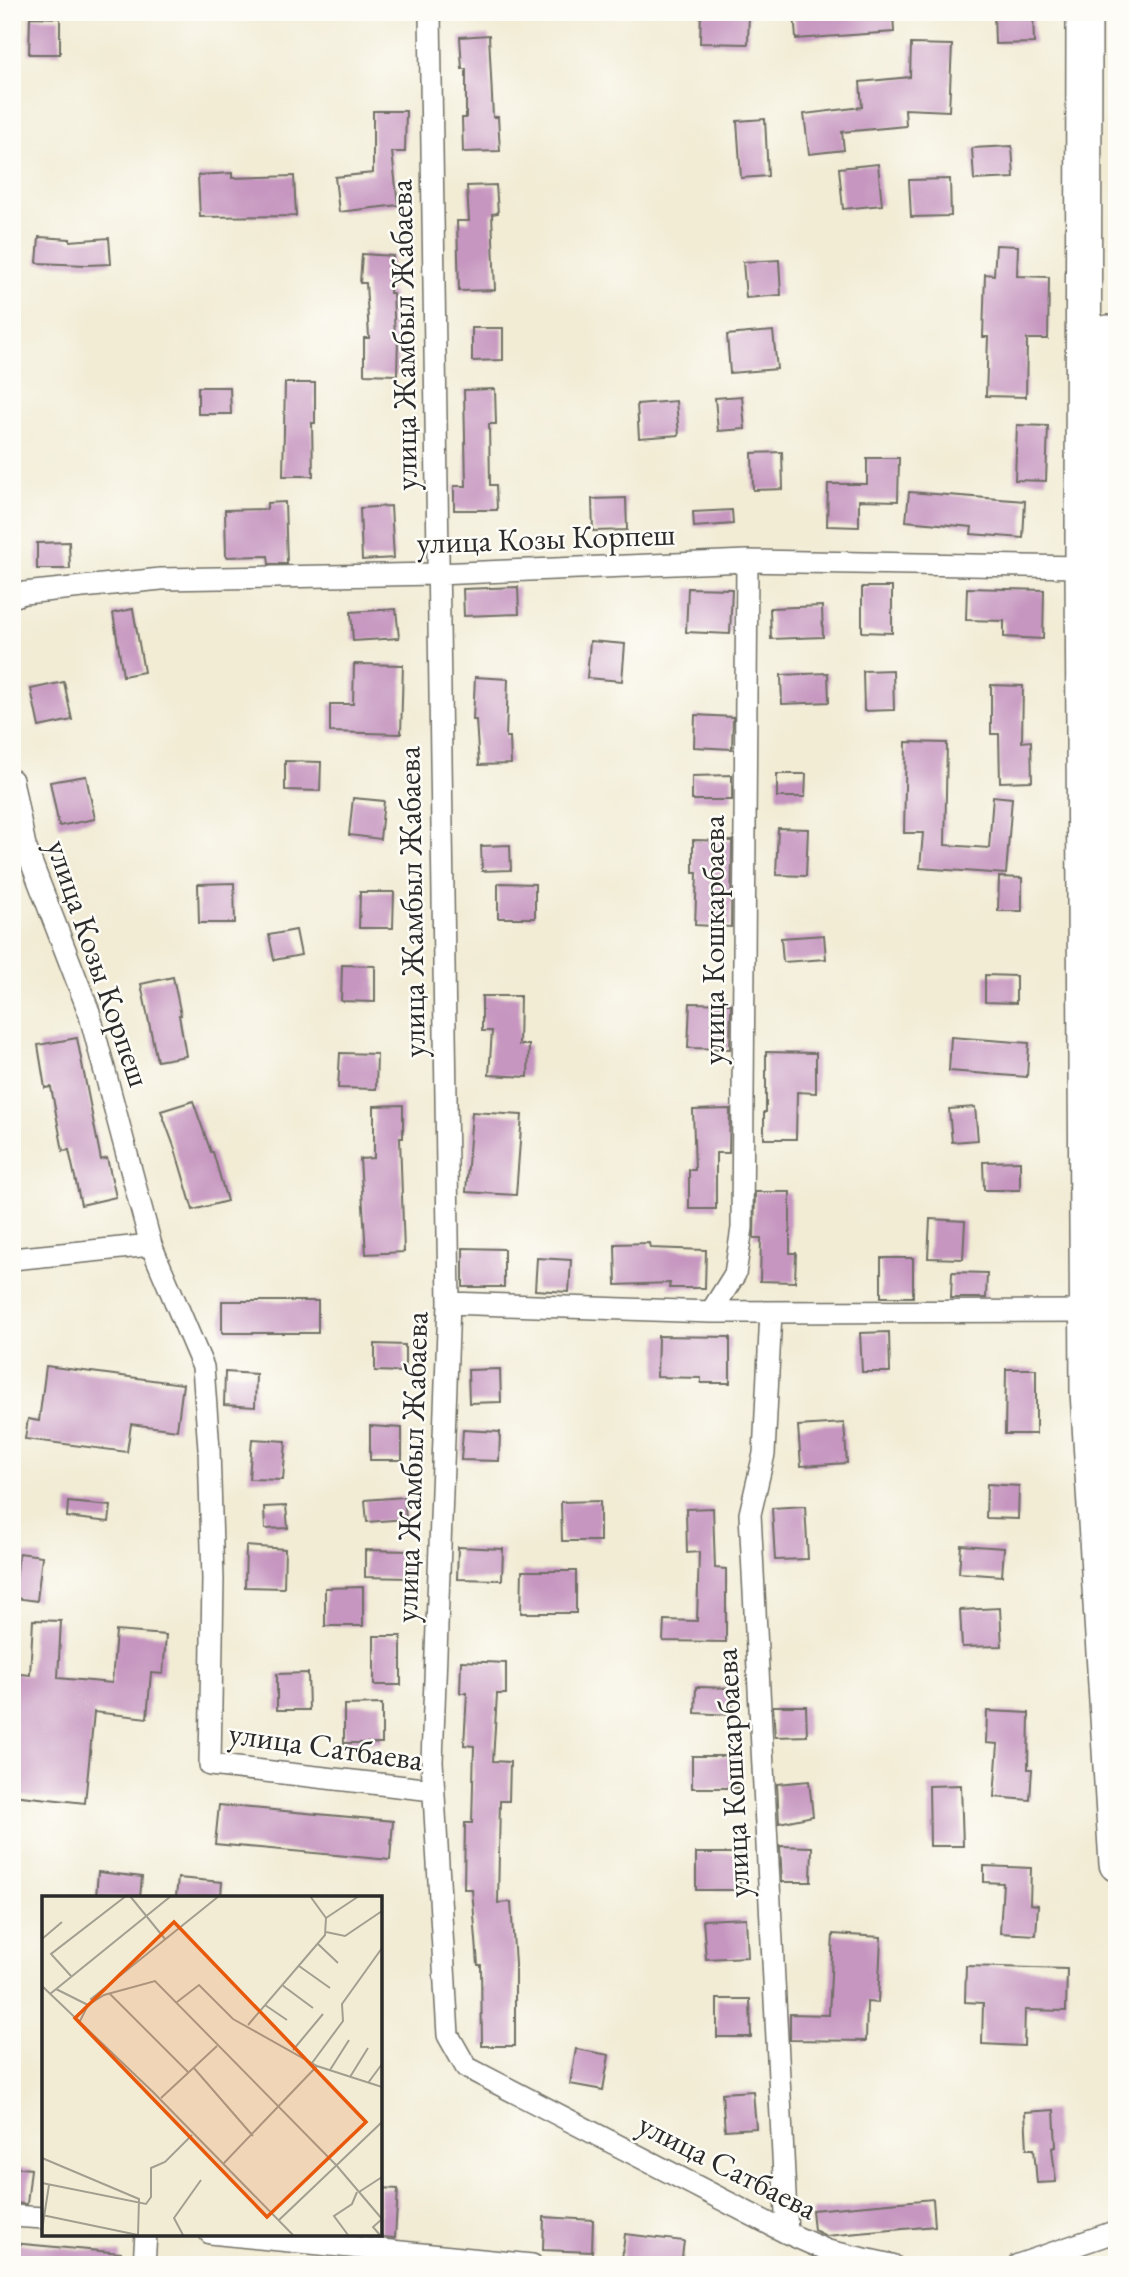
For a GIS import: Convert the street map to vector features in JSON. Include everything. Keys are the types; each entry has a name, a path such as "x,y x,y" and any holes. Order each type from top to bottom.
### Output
{"highway":[{"path":"1084,12 1083,567 1087,1311 1100,1391 1117,1463"},
{"path":"1107,12 1113,915 1100,1391 1117,1864"}],"street":[{"name":"улица Жамбыл Жабаева","path":"429,12 449,1303 433,1790"},
{"name":"улица Козы Корпеш","path":"12,597 24,593 161,579 438,574 747,561 1083,567"},
{"name":"улица Кошкарбаева","path":"711,1312 736,1274 742,1228 747,561"},
{"name":"улица Козы Корпеш","path":"12,780 18,846 89,1012 151,1245"},
{"path":"12,1259 151,1245"},
{"name":"улица Сатбаева","path":"151,1245 203,1367 209,1449 213,1579 210,1765 433,1790 448,2035 466,2067 787,2232 828,2251 892,2265"},
{"path":"449,1303 711,1312 1087,1311"},
{"name":"улица Кошкарбаева","path":"771,1312 764,1454 750,1514 787,2232"},
{"path":"12,2216 42,2218"},
{"path":"1017,2265 1117,2231"},
{"path":"144,2265 146,2235"},
{"path":"231,2235 532,2265"}],"building":[{"path":"701,12 749,12 748,44 700,43"},
{"path":"794,12 893,12 894,32 796,39"},
{"path":"994,12 1033,12 1034,43 995,44"},
{"path":"30,17 60,18 60,54 29,54"},
{"path":"489,35 493,117 498,117 500,151 463,152 462,118 466,118 466,69 462,69 460,37"},
{"path":"911,44 952,45 949,111 905,109 906,126 842,132 844,150 809,154 804,114 862,107 860,82 910,77"},
{"path":"373,111 406,111 405,152 392,152 398,205 339,212 335,177 373,173"},
{"path":"765,119 768,176 741,178 737,121"},
{"path":"1012,146 1014,178 974,180 972,148"},
{"path":"878,164 882,205 843,209 839,168"},
{"path":"232,173 232,178 294,176 296,216 200,217 198,175"},
{"path":"950,179 951,216 911,217 909,180"},
{"path":"496,185 498,213 492,214 495,290 459,291 457,221 469,221 467,186"},
{"path":"39,237 70,241 109,238 111,264 37,263"},
{"path":"996,245 1018,246 1017,276 1049,277 1048,339 1027,339 1026,397 986,396 988,337 983,337 985,274 994,275"},
{"path":"362,254 393,256 390,293 393,293 395,338 398,338 397,375 364,374 364,338 369,338 366,283 360,283"},
{"path":"779,260 781,295 746,298 743,262"},
{"path":"472,328 503,328 503,360 472,361"},
{"path":"773,331 777,369 730,373 727,335"},
{"path":"285,383 315,383 315,423 312,423 313,476 283,476"},
{"path":"198,387 230,387 231,414 198,414"},
{"path":"495,389 496,424 489,424 490,485 496,485 497,510 454,510 454,486 466,486 464,390"},
{"path":"742,396 745,429 718,431 715,398"},
{"path":"676,401 679,435 639,438 637,404"},
{"path":"1017,425 1048,426 1046,481 1015,480"},
{"path":"782,452 783,489 753,490 752,453"},
{"path":"867,458 899,458 898,501 859,500 859,527 827,526 828,484 867,484"},
{"path":"909,492 1025,501 1023,538 971,534 972,527 906,521"},
{"path":"626,498 627,530 593,531 592,499"},
{"path":"285,502 287,564 269,564 268,556 226,557 225,510 267,509 267,503"},
{"path":"391,506 394,558 362,560 360,508"},
{"path":"732,510 733,524 694,527 693,512"},
{"path":"69,542 70,569 37,569 37,543"},
{"path":"518,587 519,614 464,616 463,589"},
{"path":"862,587 892,587 892,633 862,632"},
{"path":"688,588 732,589 730,634 686,632"},
{"path":"967,588 1044,590 1043,639 1004,637 1004,621 966,620"},
{"path":"822,606 823,637 771,639 770,608"},
{"path":"133,609 144,672 123,676 113,613"},
{"path":"396,609 399,638 353,641 351,612"},
{"path":"590,641 625,644 622,681 587,678"},
{"path":"354,664 403,665 401,734 330,732 330,704 353,704"},
{"path":"893,670 894,710 864,711 863,671"},
{"path":"828,673 829,702 782,704 781,675"},
{"path":"475,677 508,679 506,737 510,737 511,764 479,765 476,720 473,720"},
{"path":"64,682 72,720 39,727 31,689"},
{"path":"991,685 1023,686 1022,742 1031,741 1032,781 1000,782 999,734 991,734"},
{"path":"695,715 733,717 732,749 694,747"},
{"path":"906,742 947,743 945,845 989,848 993,796 1012,798 1006,874 920,868 923,833 904,833"},
{"path":"285,761 321,762 320,791 285,790"},
{"path":"777,774 806,774 805,797 777,797"},
{"path":"732,775 732,800 692,800 692,776"},
{"path":"86,776 95,819 59,826 50,782"},
{"path":"353,798 384,801 380,839 349,835"},
{"path":"778,828 808,829 806,876 776,875"},
{"path":"693,840 732,841 731,927 695,925 697,873 693,873"},
{"path":"510,845 511,870 482,871 481,846"},
{"path":"999,877 1022,878 1022,911 998,911"},
{"path":"234,883 235,923 199,923 198,884"},
{"path":"498,883 535,884 535,918 498,918"},
{"path":"360,892 394,892 393,928 359,928"},
{"path":"296,930 301,955 274,960 269,935"},
{"path":"824,935 826,959 783,962 781,938"},
{"path":"342,965 375,966 375,1002 341,1001"},
{"path":"985,975 1016,976 1016,1003 985,1002"},
{"path":"173,977 186,1056 157,1061 141,984"},
{"path":"482,996 520,996 519,1045 529,1045 528,1077 489,1075 492,1031 482,1031"},
{"path":"690,1003 731,1004 730,1049 688,1048"},
{"path":"951,1037 1029,1043 1027,1077 949,1071"},
{"path":"77,1038 101,1160 107,1158 116,1197 81,1205 69,1150 63,1151 51,1087 45,1088 38,1045"},
{"path":"766,1052 816,1053 816,1093 797,1092 796,1139 764,1139"},
{"path":"340,1053 377,1054 376,1089 338,1088"},
{"path":"193,1101 213,1152 227,1201 193,1210 161,1111"},
{"path":"403,1105 403,1138 400,1138 404,1252 366,1254 360,1159 374,1158 374,1106"},
{"path":"975,1107 978,1140 952,1142 949,1109"},
{"path":"730,1109 729,1153 716,1153 716,1209 689,1209 689,1170 695,1170 693,1110"},
{"path":"472,1112 522,1115 516,1195 466,1192"},
{"path":"1020,1161 1020,1190 984,1190 983,1162"},
{"path":"755,1192 790,1192 790,1253 796,1253 795,1282 760,1281 761,1238 754,1238"},
{"path":"930,1219 965,1221 963,1259 928,1258"},
{"path":"649,1243 650,1248 706,1250 705,1288 669,1288 670,1283 616,1285 615,1244"},
{"path":"463,1248 504,1249 504,1287 463,1287"},
{"path":"537,1258 571,1260 569,1292 535,1290"},
{"path":"881,1258 913,1258 913,1297 881,1297"},
{"path":"952,1272 987,1273 986,1298 951,1298"},
{"path":"222,1301 318,1301 318,1333 222,1333"},
{"path":"889,1332 890,1372 862,1372 860,1333"},
{"path":"658,1336 730,1337 730,1383 701,1383 701,1378 657,1377"},
{"path":"375,1344 405,1345 405,1372 375,1371"},
{"path":"46,1366 183,1384 177,1430 131,1424 127,1452 25,1439 28,1419 39,1421"},
{"path":"500,1369 501,1402 469,1403 468,1370"},
{"path":"1006,1369 1036,1369 1036,1434 1005,1434"},
{"path":"225,1372 256,1374 255,1407 224,1405"},
{"path":"844,1423 847,1463 801,1466 798,1426"},
{"path":"370,1426 402,1428 402,1460 370,1460"},
{"path":"463,1430 500,1432 499,1461 461,1460"},
{"path":"252,1439 286,1441 283,1480 249,1479"},
{"path":"987,1484 1019,1486 1018,1519 986,1518"},
{"path":"404,1497 406,1519 367,1522 365,1500"},
{"path":"600,1501 600,1541 562,1541 561,1502"},
{"path":"68,1502 111,1506 109,1522 67,1517"},
{"path":"286,1506 288,1528 265,1529 264,1507"},
{"path":"805,1506 808,1559 775,1560 772,1508"},
{"path":"713,1508 715,1568 726,1569 726,1642 663,1641 664,1620 697,1621 699,1552 687,1553 686,1509"},
{"path":"961,1545 1004,1548 1002,1576 959,1573"},
{"path":"246,1546 285,1549 284,1588 245,1587"},
{"path":"458,1547 503,1549 502,1580 457,1579"},
{"path":"365,1550 409,1551 409,1578 365,1577"},
{"path":"19,1553 42,1556 37,1601 14,1598"},
{"path":"522,1571 576,1571 576,1613 521,1613"},
{"path":"363,1587 363,1626 325,1626 325,1588"},
{"path":"1000,1608 1002,1646 962,1647 960,1610"},
{"path":"33,1620 61,1621 58,1678 112,1683 116,1631 166,1635 163,1674 151,1673 147,1718 94,1712 85,1803 12,1795 12,1673 30,1675"},
{"path":"374,1636 401,1636 401,1685 374,1685"},
{"path":"461,1661 506,1663 506,1694 497,1694 493,1761 510,1762 509,1801 500,1801 498,1903 511,1902 515,1964 515,2046 482,2046 481,1965 478,1965 472,1889 464,1889 465,1823 472,1823 474,1746 464,1745 467,1693 460,1693"},
{"path":"308,1673 309,1710 277,1710 277,1674"},
{"path":"696,1687 733,1688 732,1715 695,1713"},
{"path":"382,1704 382,1743 344,1743 344,1705"},
{"path":"773,1706 806,1706 807,1736 775,1737"},
{"path":"987,1711 1029,1713 1028,1769 1032,1769 1030,1800 994,1797 998,1744 986,1743"},
{"path":"692,1756 737,1756 738,1788 692,1788"},
{"path":"809,1781 813,1816 779,1823 777,1784"},
{"path":"961,1785 963,1846 930,1846 929,1786"},
{"path":"219,1805 393,1821 390,1860 215,1844"},
{"path":"780,1846 812,1847 811,1882 782,1882"},
{"path":"696,1853 740,1853 740,1890 696,1890"},
{"path":"984,1866 1031,1868 1030,1904 1038,1905 1036,1935 1000,1933 1003,1883 984,1882"},
{"path":"98,1872 142,1877 140,1896 96,1896"},
{"path":"178,1878 222,1882 221,1896 176,1896"},
{"path":"746,1918 748,1957 706,1959 703,1920"},
{"path":"833,1934 881,1937 878,2003 867,2002 866,2041 790,2040 790,2014 829,2015"},
{"path":"966,1966 1067,1969 1066,2011 1025,2010 1024,2046 982,2044 983,2003 965,2002"},
{"path":"717,1999 750,1999 751,2037 717,2037"},
{"path":"576,2049 609,2055 603,2090 570,2084"},
{"path":"753,2091 756,2128 725,2130 722,2093"},
{"path":"1054,2110 1056,2147 1052,2148 1056,2182 1037,2183 1034,2149 1027,2149 1025,2112"},
{"path":"12,2167 31,2169 27,2204 12,2203"},
{"path":"382,2188 398,2189 395,2238 380,2237"},
{"path":"933,2199 935,2226 826,2236 814,2230 812,2210"},
{"path":"544,2217 593,2220 592,2252 543,2250"},
{"path":"625,2234 684,2241 681,2265 622,2259"},
{"path":"12,2243 121,2253 120,2265 12,2265"}]}
